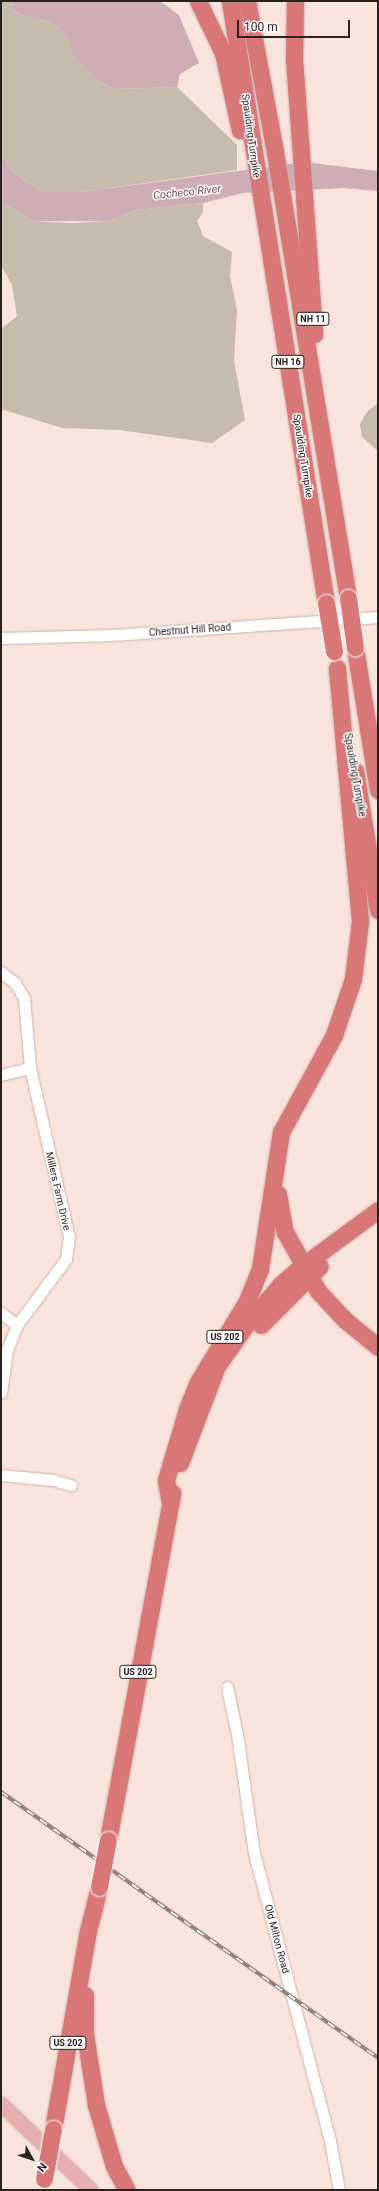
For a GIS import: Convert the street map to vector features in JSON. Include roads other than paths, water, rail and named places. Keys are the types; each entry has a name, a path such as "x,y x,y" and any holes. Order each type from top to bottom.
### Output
{"highway":[{"path":"198,1 223,53 241,135 253,157"},
{"name":"Spaulding Turnpike","path":"230,1 253,157 378,910"},
{"name":"Spaulding Turnpike","path":"247,1 275,152 378,790"},
{"name":"NH 11","path":"295,1 294,59 321,438"},
{"name":"US 202","path":"170,1503 166,1480 186,1409 198,1382 247,1301 260,1269 269,1225 274,1168 281,1132 289,1114 322,1060 338,1027 356,961 360,921 337,668"},
{"path":"274,1168 285,1232 305,1270 318,1291 345,1320 378,1347"},
{"path":"305,1270 378,1210"},
{"name":"US 202","path":"43,2184 84,1958 108,1840 176,1473 192,1429 212,1387 227,1373 258,1328 305,1270 378,1222"},
{"path":"84,1958 89,2070 103,2131 114,2166 127,2190"}],"main road":[{"path":"1,2104 91,2190"}],"street":[{"name":"Chestnut Hill Road","path":"1,638 113,635 378,617"},
{"name":"Millers Farm Drive","path":"1,972 15,983 24,998 30,1068 69,1237 66,1258 17,1326 7,1350 1,1393"},
{"path":"1,1075 30,1068"},
{"path":"1,1313 17,1326"},
{"path":"1,1475 54,1480 71,1485"},
{"name":"Old Milton Road","path":"227,1687 237,1734 254,1853 330,2141 340,2190"}],"water":[{"path":"13,1 160,1 179,15 199,63 180,74 177,87 115,89 99,82 72,54 68,38 60,29 47,21 22,15 12,10"},
{"name":"Cocheco River","path":"1,153 12,172 42,192 82,192 304,162 378,171 378,191 344,188 243,193 203,203 136,210 109,221 33,221 1,202"}],"railway":[{"path":"1,1792 378,2058"}]}
